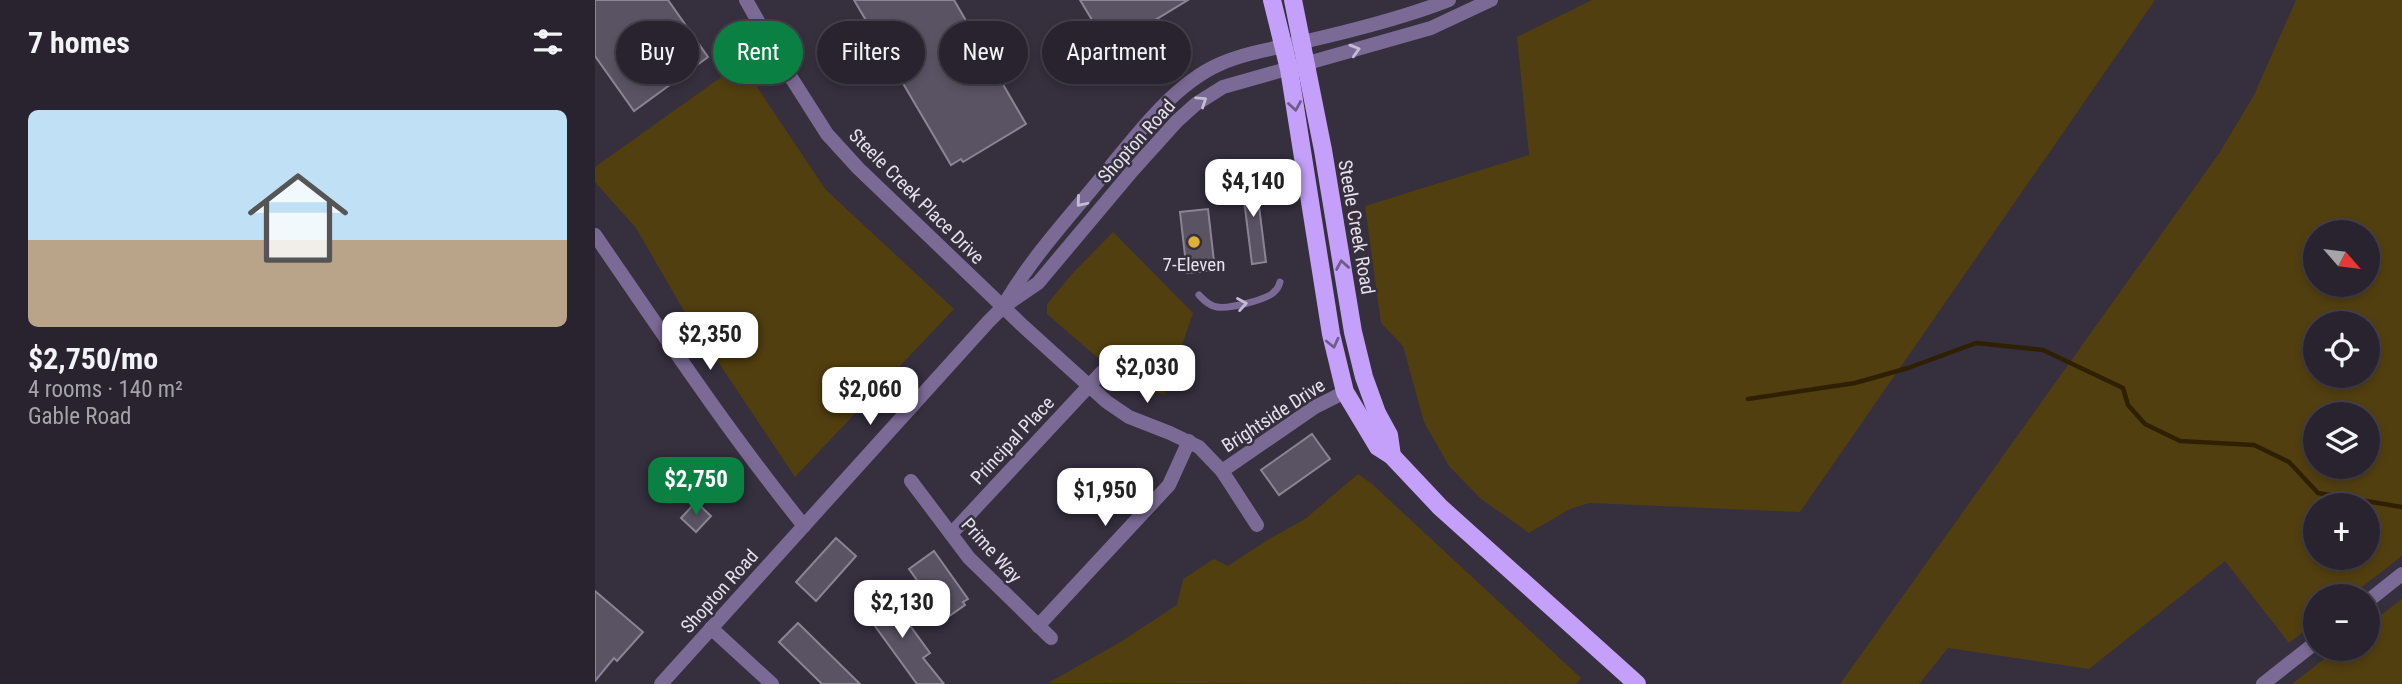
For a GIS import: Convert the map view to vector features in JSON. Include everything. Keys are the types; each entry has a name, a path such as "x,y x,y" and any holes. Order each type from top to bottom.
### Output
{"main road":[{"name":"Steele Creek Road","path":"1272,0 1284,44 1298,66 1353,332 1364,377 1388,435 1392,456"},
{"name":"Steele Creek Road","path":"1293,0 1303,42 1298,66 1316,228 1331,334 1345,391 1378,447 1392,456 1440,506 1637,684"}],"street":[{"name":"Steele Creek Place Drive","path":"745,0 827,134 858,168 1003,307 1119,412 1199,447 1222,471 1257,525"},
{"name":"Shopton Road","path":"661,684 1003,307 1024,272 1141,131 1168,101 1191,81 1217,65 1247,54 1385,21 1449,0"},
{"name":"Shopton Road","path":"1003,307 1038,283 1177,121 1196,104 1223,87 1431,29 1491,0"},
{"path":"595,235 733,435 804,526"},
{"name":"Principal Place","path":"951,534 1101,372"},
{"name":"Brightside Drive","path":"1222,471 1315,407 1345,391"},
{"path":"1038,626 1169,485 1189,441"},
{"name":"Prime Way","path":"911,481 981,572 1051,638"},
{"path":"2380,591 2402,574"},
{"path":"711,628 772,684"},
{"path":"2263,684 2303,652"}],"lane":[{"path":"1199,295 1206,303 1225,307 1257,301 1274,293 1280,282"}],"shaded area":[{"path":"1592,0 2155,0 1800,512 1589,503 1570,509 1529,533 1480,498 1449,466 1424,422 1403,346 1381,323 1365,206 1529,155 1517,37"},
{"path":"2296,0 2402,0 2402,556 2366,584 2303,584 2303,632 2289,643 2225,561 2089,669 1948,648 1919,684 1840,684 2220,152 2254,95"},
{"path":"713,83 755,84 826,190 954,309 795,477 684,311 636,228 595,182 595,167"},
{"path":"1113,232 1193,313 1165,395 1142,389 1092,353 1047,314 1047,304"},
{"path":"1358,474 1581,678 1576,684 1048,683 1117,644 1177,605 1183,579 1214,559 1228,566 1305,519"},
{"path":"2402,599 2402,684 2292,684 2322,661 2380,661 2380,616"}],"building":[{"path":"595,0 668,0 683,21 616,21 616,84 671,84 634,111 595,56"},
{"path":"854,0 954,0 966,21 939,21 939,84 1003,84 1026,124 963,162 961,159 951,165 903,84 925,84 925,21 866,21"},
{"path":"1080,0 1188,0 1153,21 1093,21"},
{"path":"699,44 708,57 699,64"},
{"path":"1255,174 1266,262 1252,264 1241,176"},
{"path":"1208,209 1215,270 1187,273 1180,212"},
{"path":"1312,434 1330,459 1279,495 1261,470"},
{"path":"696,502 711,516 696,532 681,518"},
{"path":"836,538 856,556 816,601 796,582"},
{"path":"934,551 968,599 963,602 965,605 945,619 909,569"},
{"path":"595,591 643,632 617,661 614,658 595,681"},
{"path":"887,594 930,653 923,658 944,684 917,684 864,611"},
{"path":"798,623 860,684 822,684 779,642"}],"waterway":[{"path":"1748,399 1855,383 1908,368 1976,343 2043,350 2123,388 2128,405 2145,424 2180,441 2254,445 2289,462 2318,493 2402,507"}],"place":[{"name":"7-Eleven","path":"1194,242"}]}
